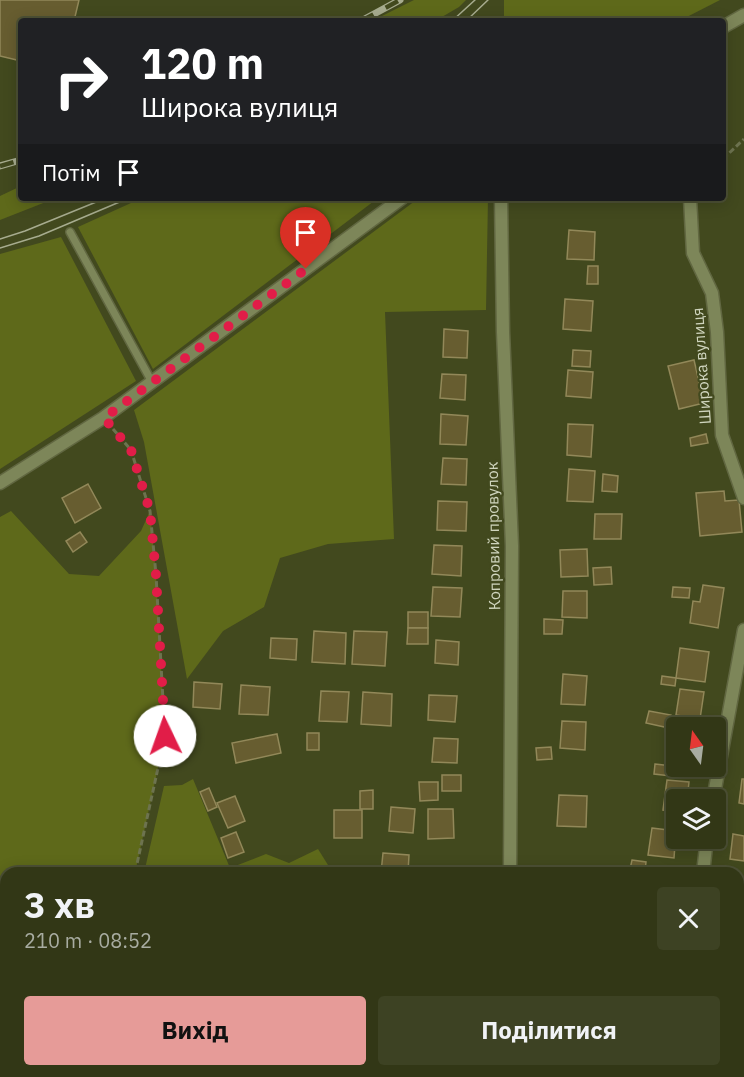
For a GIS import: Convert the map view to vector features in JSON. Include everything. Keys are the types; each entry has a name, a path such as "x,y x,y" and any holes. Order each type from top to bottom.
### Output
{"street":[{"path":"726,25 744,15"},
{"path":"0,483 104,418 398,201"},
{"name":"Копровий провулок","path":"501,201 503,332 512,546 510,867"},
{"name":"Широка вулиця","path":"690,201 693,253 712,293 717,332 722,435 744,498"},
{"path":"715,789 744,630"},
{"path":"704,867 706,849"}],"lane":[{"path":"70,232 152,382"}],"path":[{"path":"726,157 744,139"},
{"path":"104,418 131,450 150,511 156,575 165,736 136,867"}],"green space":[{"path":"414,0 466,0 440,18 378,18"},
{"path":"504,0 720,0 685,18 504,18"},
{"path":"18,187 18,201 48,201 0,220 0,196"},
{"path":"135,201 374,201 153,369 78,227"},
{"path":"415,201 488,201 486,310 385,312 394,539 328,544 280,558 264,607 223,631 187,679 144,442 134,410"},
{"path":"61,237 136,381 0,469 0,254"},
{"path":"11,511 69,574 99,576 141,531 150,511 165,736 136,867 0,867 0,517"},
{"path":"193,779 230,867 145,867 164,786 182,785"},
{"path":"318,849 329,867 233,867 266,854 289,863"}],"building":[{"path":"0,0 79,0 75,18 18,18 18,60 0,56"},
{"path":"569,230 595,232 594,260 567,259"},
{"path":"588,266 598,266 598,284 587,284"},
{"path":"565,299 593,301 591,331 563,329"},
{"path":"444,329 468,331 467,358 443,357"},
{"path":"573,350 591,351 590,367 572,366"},
{"path":"694,360 704,403 679,409 668,366"},
{"path":"568,370 593,372 591,398 566,396"},
{"path":"442,374 466,375 465,400 440,398"},
{"path":"441,414 468,416 466,445 440,444"},
{"path":"568,424 593,425 591,457 567,455"},
{"path":"706,434 708,443 691,446 690,438"},
{"path":"443,458 467,459 466,485 441,484"},
{"path":"569,469 595,471 593,502 567,501"},
{"path":"603,474 618,476 617,492 602,491"},
{"path":"88,484 101,508 75,523 62,498"},
{"path":"724,491 725,501 739,500 742,532 700,536 696,493"},
{"path":"438,501 467,502 466,531 437,530"},
{"path":"595,514 622,514 621,539 594,539"},
{"path":"80,532 87,542 73,552 66,541"},
{"path":"434,545 462,546 461,576 432,574"},
{"path":"587,549 588,576 561,577 560,550"},
{"path":"611,567 612,584 594,585 593,568"},
{"path":"703,585 724,588 718,628 690,623 693,601 700,602"},
{"path":"433,587 462,588 460,617 431,616"},
{"path":"673,587 690,588 689,598 672,597"},
{"path":"563,591 587,591 587,618 562,617"},
{"path":"408,612 428,612 428,628 408,628"},
{"path":"544,619 563,620 562,634 544,634"},
{"path":"408,628 428,628 428,644 407,644"},
{"path":"314,631 346,633 345,664 312,662"},
{"path":"354,631 387,632 385,666 352,664"},
{"path":"271,638 297,639 296,660 270,658"},
{"path":"436,640 459,642 458,665 435,663"},
{"path":"680,648 709,652 705,682 676,678"},
{"path":"563,674 587,676 585,705 561,704"},
{"path":"662,676 676,678 675,686 661,684"},
{"path":"194,682 222,684 220,709 193,707"},
{"path":"241,685 270,687 268,715 239,714"},
{"path":"680,689 704,692 700,717 676,715"},
{"path":"321,691 349,692 347,722 319,721"},
{"path":"363,692 392,694 391,726 361,724"},
{"path":"429,695 457,696 455,722 428,720"},
{"path":"649,711 671,715 666,717 666,727 646,723"},
{"path":"562,721 586,722 585,750 560,748"},
{"path":"307,733 319,733 319,750 307,750"},
{"path":"277,734 281,753 236,763 232,743"},
{"path":"434,738 458,739 457,763 432,762"},
{"path":"551,747 552,759 537,760 536,748"},
{"path":"655,764 666,765 666,775 654,774"},
{"path":"442,775 461,775 461,791 442,791"},
{"path":"742,779 744,779 744,804 739,803"},
{"path":"667,780 689,782 688,789 666,789 666,810 663,810"},
{"path":"419,782 438,782 438,800 420,801"},
{"path":"209,788 217,807 208,811 200,792"},
{"path":"373,790 373,809 360,809 360,791"},
{"path":"559,795 587,796 586,827 557,826"},
{"path":"235,796 245,821 228,828 217,803"},
{"path":"391,807 415,809 413,833 389,831"},
{"path":"428,809 453,809 454,838 428,839"},
{"path":"334,810 362,810 362,838 334,838"},
{"path":"652,828 666,830 666,849 675,849 674,858 648,855"},
{"path":"236,832 244,852 228,858 221,838"},
{"path":"733,834 744,836 744,861 730,859"},
{"path":"383,853 409,855 408,867 382,867"},
{"path":"632,860 646,862 645,867 630,867"}],"tram line":[{"path":"455,18 475,0"},
{"path":"469,18 488,0"},
{"path":"0,239 99,201"},
{"path":"0,248 39,236 122,201"}],"railway":[{"path":"367,18 400,0"},
{"path":"0,166 18,161"}],"route":[{"path":"165,736 150,511 131,450 104,418 306,269"}]}
